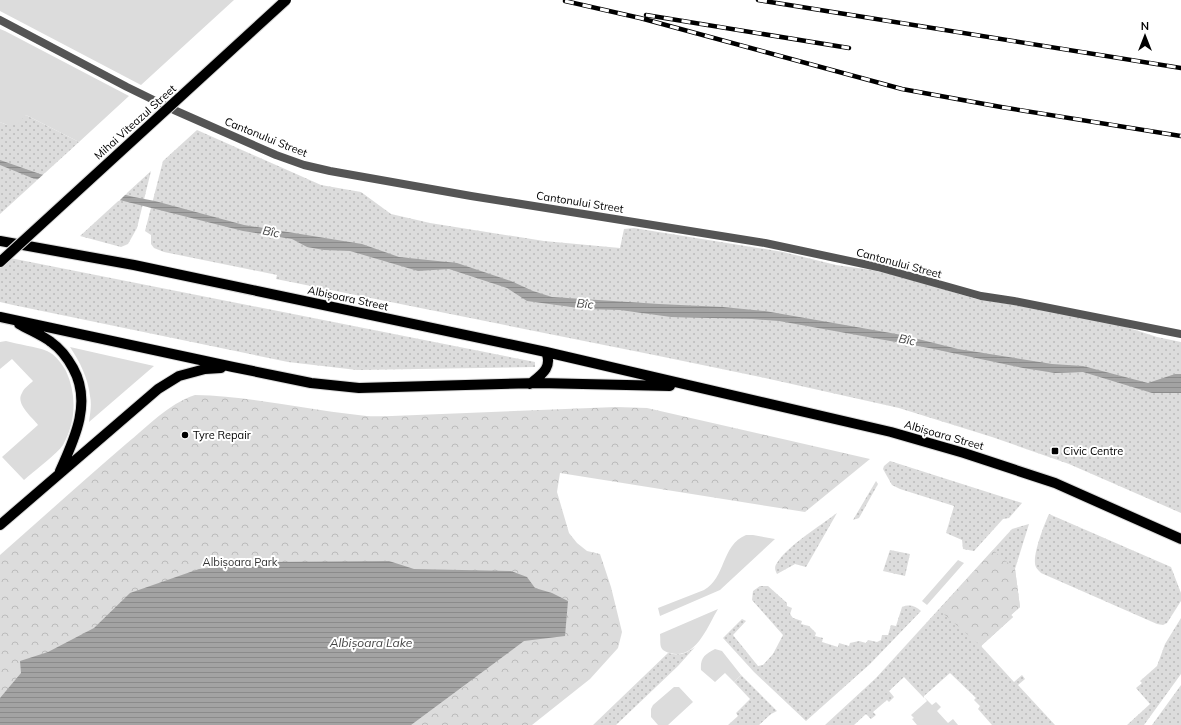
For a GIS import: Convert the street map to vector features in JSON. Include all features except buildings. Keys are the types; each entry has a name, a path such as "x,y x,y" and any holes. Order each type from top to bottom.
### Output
{"main road":[{"name":"Mihai Viteazul Street","path":"0,262 286,0"},
{"name":"Albișoara Street","path":"0,241 141,267 546,352 891,432 964,453 1055,483 1181,539"},
{"name":"Albișoara Street","path":"4,318 311,383 359,388 530,384 690,386"},
{"path":"4,318 51,341 66,355 79,378 82,398 79,422 71,446 58,474"},
{"path":"530,384 542,374 547,367 549,363 546,352"},
{"path":"0,525 158,389 179,376 204,369 233,367"}],"street":[{"name":"Cantonului Street","path":"0,20 174,110 276,155 304,165 330,171 463,194 765,243 878,267 981,296 1014,301 1181,334"}],"green space":[{"path":"0,0 234,0 141,85 0,11"},
{"path":"0,29 129,96 79,142 26,115 17,125 7,125 0,122"},
{"path":"26,115 79,142 0,214 0,122 7,125"},
{"path":"197,130 321,185 361,192 391,214 430,223 544,241 620,248 624,229 634,228 783,252 836,265 886,272 976,299 1072,314 1117,324 1157,337 1181,342 1181,513 1069,464 992,437 899,408 654,355 276,279 277,275 164,252 154,248 151,244 151,235 145,231 163,161"},
{"path":"151,171 137,228 128,244 121,247 80,236"},
{"path":"0,256 535,362 535,367 357,370 288,362 13,305 0,302"},
{"path":"6,341 42,349 56,357 66,371 72,389 74,408 73,418 63,445 24,480 2,457 38,425 22,406 20,397 25,388 33,381 12,359 0,369 0,342"},
{"path":"70,347 154,366 89,422 91,403 89,389 80,364"},
{"name":"Albișoara Park","path":"195,395 276,403 362,416 616,407 647,408 870,459 805,512 560,473 557,492 569,533 577,543 587,551 600,554 611,587 622,632 618,648 590,679 532,725 0,725 0,555 158,416 176,404"},
{"path":"890,461 1022,503 1009,518 1003,519 974,551 963,549 962,540 946,533 954,506 900,489 892,485 883,469 884,466"},
{"path":"876,481 878,484 859,518 853,520"},
{"path":"837,513 806,567 795,564 777,574 775,568 776,564 788,550 804,536"},
{"path":"1049,514 1171,567 1181,593 1181,601 1167,623 1163,625 1157,624 1041,573 1036,566 1035,558 1040,538"},
{"path":"1029,524 1015,569 1020,607 1011,615 1013,617 981,646 1014,682 1022,675 1025,679 1018,685 1055,725 992,725 978,709 980,706 974,700 976,698 950,673 924,696 924,698 904,677 889,691 894,697 889,702 887,700 873,712 876,715 871,719 866,714 854,725 825,725 876,678 1012,529"},
{"path":"746,535 775,539 720,590 660,616 658,608 704,590 711,585 732,546"},
{"path":"890,550 910,554 905,576 883,571"},
{"path":"993,550 1015,569 1020,607 1011,615 1013,617 981,646 939,610"},
{"path":"958,560 964,563 927,605 922,601"},
{"path":"760,586 768,586 787,603 787,606 792,608 790,614 793,618 802,621 801,624 809,626 816,633 815,636 823,638 822,642 838,647 839,643 849,646 850,643 859,641 866,643 868,640 877,642 881,640 882,635 888,635 891,625 896,626 902,607 912,606 921,611 870,664 806,721 754,672 723,638 742,619 746,621 733,635 758,666 763,665 773,654 783,635 752,600 753,591"},
{"path":"718,609 700,640 687,652 679,654 670,653 662,649 660,644 660,634"},
{"path":"1181,618 1181,674 1144,725 1127,725 1150,704 1136,688 1142,683 1140,681 1157,666 1165,644"},
{"path":"695,647 678,666 616,725 593,725 668,653 682,654"},
{"path":"715,649 722,651 741,675 734,682 725,673 715,682 701,670 702,659"},
{"path":"741,675 777,711 771,714 759,725 728,725 738,716 736,713 750,699 734,682"},
{"path":"1181,685 1181,725 1152,725"},
{"path":"674,687 679,687 693,702 668,725 658,725 651,717 651,709 653,705"},
{"path":"924,697 932,705 936,702 941,707 937,711 948,723 953,719 958,725 917,725 912,719 914,718 911,715 927,701"}],"water":[{"name":"Bîc","path":"0,160 40,174 155,201 244,225 362,244 399,257 457,263 511,281 533,291 552,297 723,307 765,311 902,335 958,349 1052,364 1083,366 1148,383 1175,374 1181,374 1181,393 1152,393 1083,372 1055,373 1023,368 929,348 779,321 671,317 620,310 586,309 527,301 507,288 449,269 418,271 350,251 324,250 307,247 292,239 243,231 32,178 0,165"},
{"name":"Albișoara Lake","path":"389,561 414,569 511,571 527,577 535,588 552,593 568,601 565,636 524,641 411,725 0,725 0,698 21,673 20,661 48,652 94,628 130,593 199,569 266,562"}],"pier":[{"path":"45,173 127,193 119,201 36,181"}],"railway":[{"path":"758,0 1181,68"},
{"path":"565,1 640,18 902,89 1001,107 1181,136"},
{"path":"646,15 849,48"}],"place":[{"name":"Tyre Repair","path":"185,435"},
{"name":"Civic Centre","path":"1055,451"}]}
